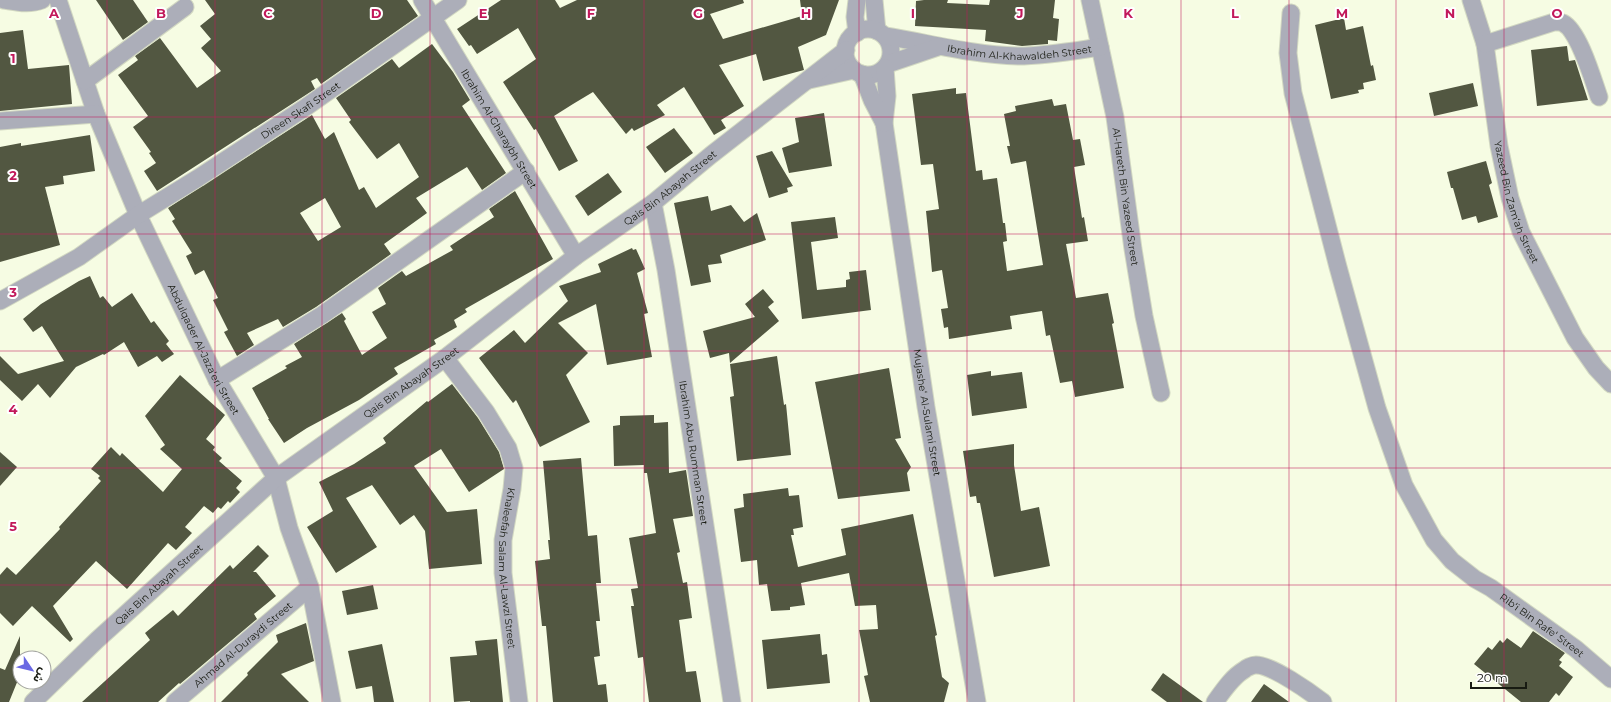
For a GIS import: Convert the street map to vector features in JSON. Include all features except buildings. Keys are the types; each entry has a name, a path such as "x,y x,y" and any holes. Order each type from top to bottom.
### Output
{"street":[{"path":"4,0 21,3 33,3 42,0"},
{"name":"Abdulqader Al-Jaza‘eri Street","path":"58,0 96,114 138,215 217,380 276,478 289,528 310,587 332,702"},
{"name":"Ibrahim Al-Gharaybh Street","path":"422,0 576,256"},
{"name":"Direen Skafi Street","path":"0,301 79,257 138,215 198,178 306,107 458,0"},
{"path":"856,33 855,17 857,0"},
{"path":"874,0 881,34"},
{"name":"Al-Hareth Bin Yazeed Street","path":"1090,0 1115,117 1133,249 1144,316 1161,393"},
{"name":"Yazeed Bin Zam‘ah Street","path":"1471,0 1486,44 1499,146 1510,198 1521,232 1575,338 1596,368 1611,384"},
{"path":"85,81 186,7"},
{"name":"Rib‘i Bin Rafe‘ Street","path":"1291,13 1288,53 1293,93 1338,267 1377,408 1404,485 1434,540 1452,561 1475,579 1576,649 1611,679"},
{"path":"1486,44 1554,22 1563,23 1571,31 1581,47 1599,97"},
{"path":"867,30 881,34 889,42 891,50 891,57 886,66 874,75 858,72 847,61 846,50 849,40 856,33 867,30"},
{"name":"Ibrahim Al-Khawaldeh Street","path":"881,34 938,47 982,54 1019,56 1058,53 1100,47"},
{"name":"Ibrahim Al-Khawaldeh Street","path":"886,66 938,47"},
{"name":"Qais Bin Abayah Street","path":"33,702 97,640 276,478 445,358 576,256 653,203 846,50"},
{"name":"Mujashe‘ Al-Sulami Street","path":"886,66 887,96 884,123 926,407 977,702"},
{"name":"Qais Bin Abayah Street","path":"805,81 858,72"},
{"name":"Mujashe‘ Al-Sulami Street","path":"858,72 884,123"},
{"path":"0,122 96,114"},
{"path":"217,380 322,315 526,171"},
{"name":"Ibrahim Abu Rumman Street","path":"653,203 666,270 732,702"},
{"name":"Khaleefah Salam Al-Lawzi Street","path":"445,358 486,412 508,448 514,468 504,540 502,573 519,702"},
{"name":"Ahmad Al-Duraydi Street","path":"175,702 310,587"},
{"path":"1215,702 1228,685 1244,669 1255,665 1268,668 1284,676 1323,702"}]}
